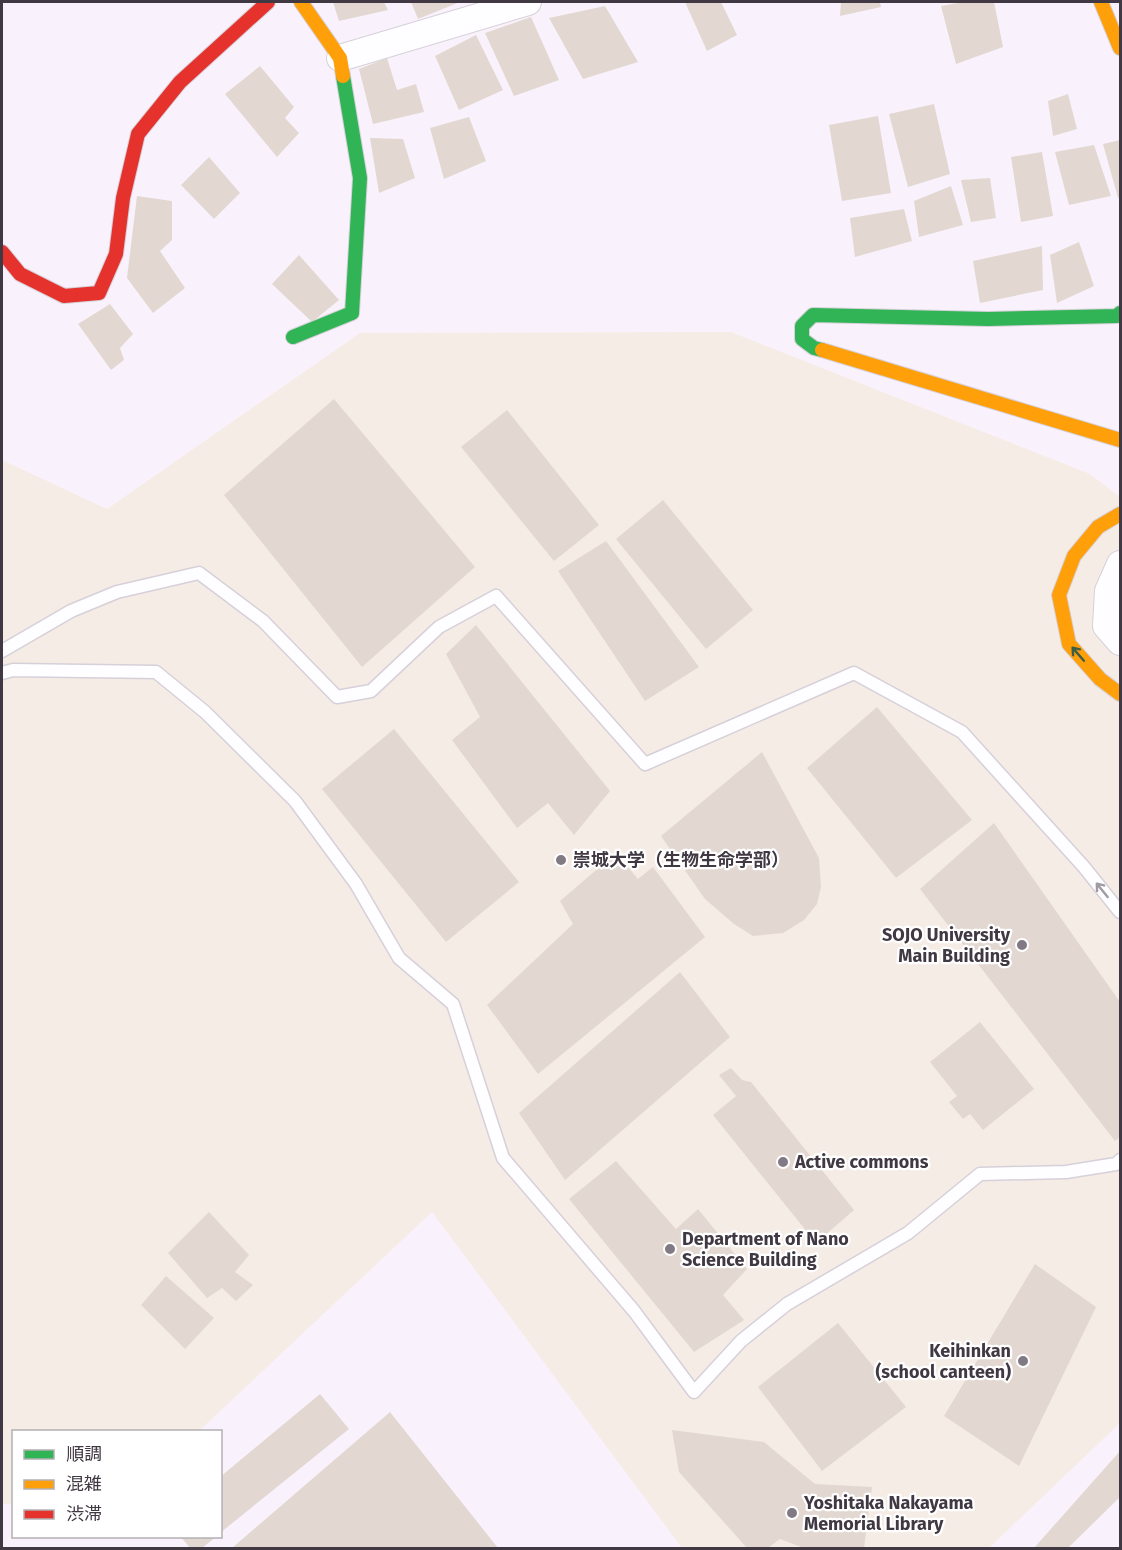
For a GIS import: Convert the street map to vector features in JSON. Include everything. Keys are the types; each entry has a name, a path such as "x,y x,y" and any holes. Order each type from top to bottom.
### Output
{"street":[{"path":"2,252 20,274 64,296 99,293 116,254 123,198 138,134 180,82 268,2"},
{"path":"293,337 352,313 360,178 340,58 301,2"},
{"path":"340,58 528,2"},
{"path":"1101,2 1120,48"},
{"path":"1120,313 1117,316 988,319 813,315 802,326 802,339 814,348 1120,440"},
{"path":"1120,514 1098,527 1074,556 1059,595 1069,644 1100,679 1120,694"},
{"path":"1120,564 1108,591 1106,626 1120,642"}],"lane":[{"path":"2,651 71,611 117,592 198,573 263,621 337,697 371,691 439,627 496,596 645,764 854,673 963,732 1084,867 1120,912"},
{"path":"2,673 13,670 156,672 205,712 296,801 356,884 399,958 453,1004 503,1158 634,1311 694,1392 741,1341 787,1304 908,1233 980,1174 1066,1172 1116,1164 1120,1160"}],"shaded area":[{"name":"崇城大学（生物生命学部）","path":"731,332 1090,474 1120,497 1120,1423 989,1548 682,1548 432,1212 200,1430 12,1430 12,1504 2,1504 2,460 107,509 360,333"}],"building":[{"path":"333,2 384,2 388,10 339,21"},
{"path":"411,2 460,2 418,19"},
{"path":"685,2 721,2 737,35 707,51"},
{"path":"841,2 880,2 881,7 840,16"},
{"path":"964,2 994,2 1003,47 956,64 941,6"},
{"path":"605,6 638,62 583,79 549,18"},
{"path":"531,17 559,80 514,96 485,33"},
{"path":"476,35 503,90 459,110 435,56"},
{"path":"387,58 397,90 416,84 424,112 373,124 359,69"},
{"path":"260,66 294,107 285,118 299,133 277,157 225,94"},
{"path":"1068,94 1077,129 1053,136 1048,101"},
{"path":"934,104 950,174 908,187 889,114"},
{"path":"878,116 891,193 842,201 829,125"},
{"path":"469,117 486,161 444,179 430,128"},
{"path":"370,138 403,139 415,178 379,193"},
{"path":"1120,140 1120,197 1118,198 1103,144"},
{"path":"1094,145 1111,196 1069,205 1055,152"},
{"path":"1042,152 1053,216 1021,222 1011,157"},
{"path":"209,157 240,193 214,219 181,185"},
{"path":"990,178 996,218 971,222 961,180"},
{"path":"951,186 963,225 919,237 914,201"},
{"path":"137,196 172,201 172,240 160,251 185,288 153,313 127,278"},
{"path":"904,209 912,241 855,257 850,218"},
{"path":"1079,242 1094,286 1057,303 1050,255"},
{"path":"1042,246 1043,290 980,303 973,261"},
{"path":"299,255 339,300 312,322 272,284"},
{"path":"110,304 133,334 120,348 124,360 111,370 78,324"},
{"path":"334,399 475,567 362,667 224,495"},
{"path":"507,410 599,525 554,561 461,447"},
{"path":"663,500 753,610 706,649 616,539"},
{"path":"606,541 699,667 645,701 558,571"},
{"path":"476,625 610,791 574,835 548,803 517,828 452,740 480,717 446,654"},
{"path":"877,707 972,820 896,878 807,768"},
{"path":"394,729 519,882 446,942 322,789"},
{"path":"762,752 819,858 821,887 817,904 804,920 783,933 753,936 734,924 705,899 661,836"},
{"name":"SOJO University Main Building","path":"994,823 1120,1002 1120,1137 1115,1141 920,889"},
{"path":"616,853 638,879 653,867 705,937 538,1074 487,1005 573,924 560,901"},
{"path":"680,972 730,1037 565,1180 519,1113"},
{"path":"980,1022 1034,1089 983,1130 970,1114 963,1119 949,1102 957,1096 930,1062"},
{"name":"Active commons","path":"731,1068 742,1080 751,1082 854,1210 816,1243 713,1115 736,1096 719,1075"},
{"name":"Department of Nano Science Building","path":"616,1161 676,1229 698,1209 747,1269 723,1295 744,1320 694,1352 569,1199"},
{"path":"209,1212 249,1255 235,1272 253,1285 236,1301 222,1288 207,1298 168,1253"},
{"name":"Keihinkan (school canteen)","path":"1035,1264 1096,1307 1019,1466 944,1416"},
{"path":"166,1276 214,1318 185,1349 141,1305"},
{"path":"838,1323 906,1407 822,1471 758,1387"},
{"path":"320,1394 349,1429 222,1531 222,1475"},
{"path":"390,1412 498,1548 232,1548"},
{"name":"Yoshitaka Nakayama Memorial Library","path":"672,1430 764,1442 815,1484 872,1487 864,1548 801,1547 780,1539 768,1548 747,1548 679,1472"},
{"path":"1120,1451 1120,1497 1068,1548 1034,1548"},
{"path":"182,1538 214,1538 202,1548 190,1548"}],"traffic: fast":[{"path":"293,337 352,313 360,178 343,76"},
{"path":"822,350 814,348 802,339 802,326 813,315 988,319 1117,316 1120,313"}],"traffic: slow":[{"path":"301,2 340,58 343,76"},
{"path":"1101,2 1120,48"},
{"path":"822,350 1120,440"},
{"path":"1120,514 1098,527 1074,556 1059,595 1069,644 1100,679 1120,694"}],"traffic: jam":[{"path":"2,252 20,274 64,296 99,293 116,254 123,198 138,134 180,82 268,2"}],"place":[{"name":"崇城大学（生物生命学部）","path":"561,860"},
{"name":"SOJO University Main Building","path":"1022,945"},
{"name":"Active commons","path":"783,1162"},
{"name":"Department of Nano Science Building","path":"670,1249"},
{"name":"Keihinkan (school canteen)","path":"1023,1361"},
{"name":"Yoshitaka Nakayama Memorial Library","path":"792,1513"}]}
